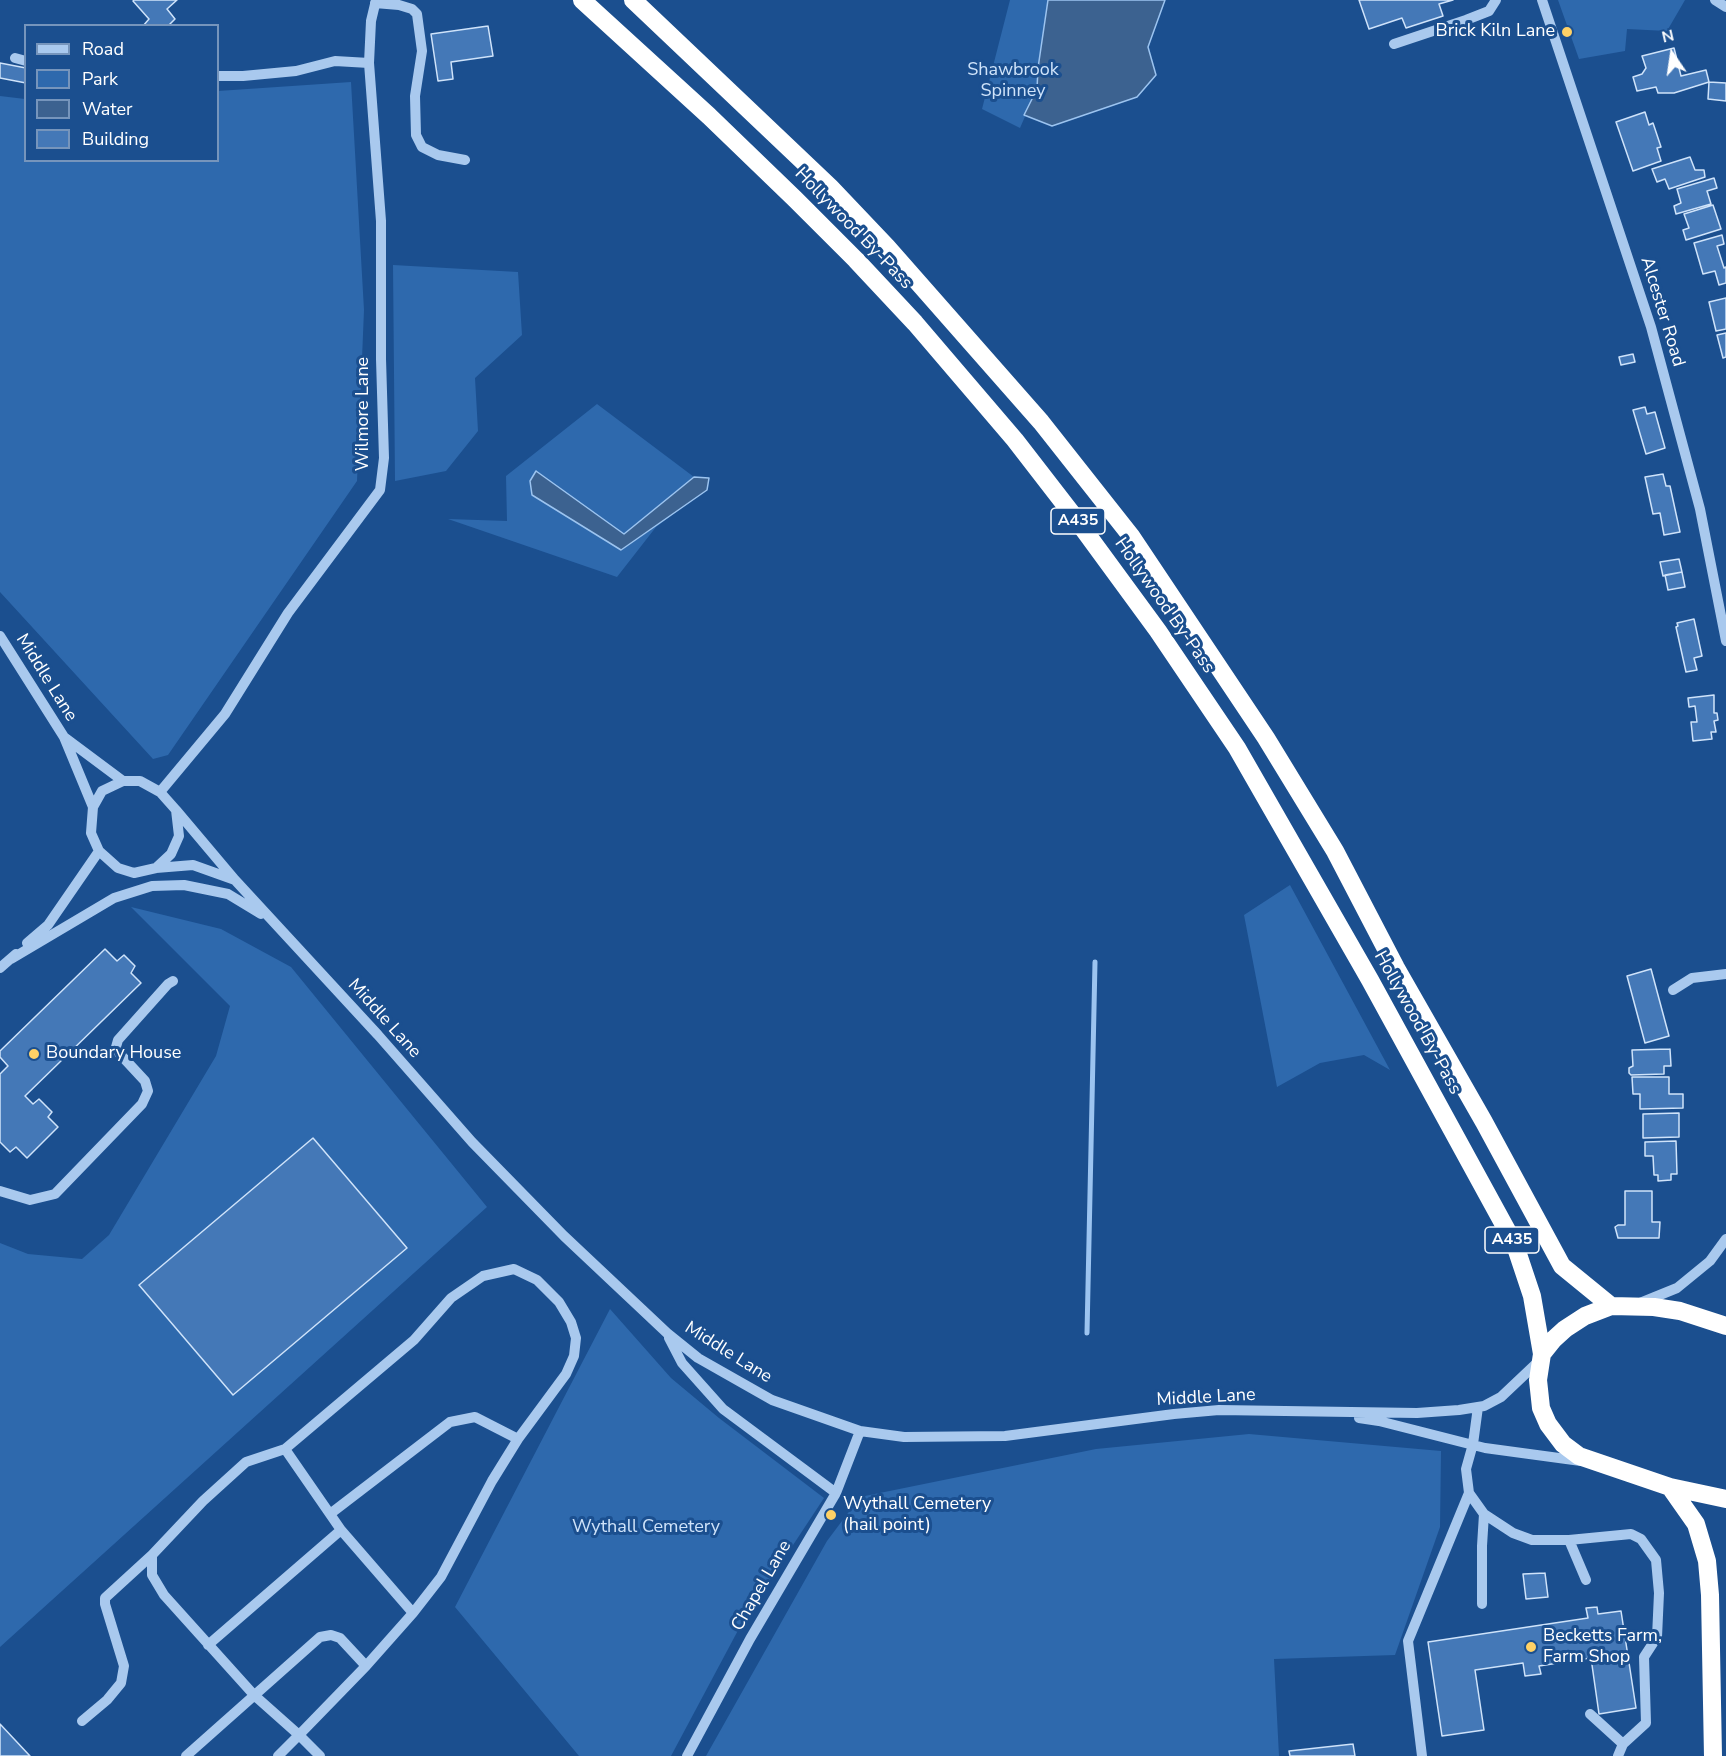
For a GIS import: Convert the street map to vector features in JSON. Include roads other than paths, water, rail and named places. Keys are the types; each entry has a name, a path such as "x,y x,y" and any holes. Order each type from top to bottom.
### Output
{"highway":[{"name":"Hollywood By-Pass","path":"582,0 709,116 795,199 908,315 1015,440 1158,631 1248,769 1376,990 1515,1245 1532,1296 1541,1357 1538,1380 1541,1408 1548,1424 1563,1444 1579,1456 1601,1464 1670,1487 1726,1500"},
{"name":"Hollywood By-Pass","path":"633,0 830,188 887,248 1041,422 1131,536 1266,738 1335,851 1396,968 1484,1122 1562,1266 1611,1306"},
{"path":"1541,1357 1565,1329 1585,1316 1611,1306 1654,1307 1680,1311 1726,1326"},
{"path":"1670,1487 1696,1524 1707,1561 1710,1595 1713,1756"}],"street":[{"path":"1394,44 1489,11 1496,0"},
{"name":"Alcester Road","path":"1542,0 1651,327 1700,509 1726,641"},
{"path":"1715,0 1726,7"},
{"path":"375,2 399,5 412,9 417,14 422,51 415,96 416,135 422,147 438,155 465,160"},
{"name":"Wilmore Lane","path":"160,792 225,714 288,613 380,490 384,458 381,221 369,63 369,44 375,2"},
{"path":"219,76 296,71 335,61 369,63"},
{"name":"Middle Lane","path":"0,636 64,737 93,807 91,833 99,851 118,868 135,873 156,868 193,865 235,880"},
{"name":"Middle Lane","path":"64,737 123,781 140,781 160,792 235,880 378,1035 472,1142 564,1236 667,1333 698,1358 772,1400 860,1431 904,1437 1005,1436 1219,1410 1417,1413 1478,1407 1501,1397 1526,1376 1541,1357"},
{"path":"93,807 102,791 123,781"},
{"path":"156,868 171,854 179,836 176,810"},
{"path":"0,968 48,925 99,851"},
{"path":"11,958 114,898 152,886 184,885 228,894 274,922"},
{"path":"1673,990 1692,978 1726,974"},
{"path":"0,1191 30,1200 55,1194 142,1104 148,1091 145,1081 116,1047 118,1040 173,981"},
{"path":"1632,1307 1677,1288 1710,1261 1726,1239"},
{"path":"82,1721 107,1700 121,1683 124,1666 105,1598 152,1555 203,1501 246,1462 285,1449 414,1340 451,1298 483,1276 514,1269 537,1280 559,1302 571,1322 576,1338 574,1356 566,1374 518,1439 492,1481 441,1576 366,1666 278,1756"},
{"path":"667,1333 682,1363 723,1409 836,1493"},
{"path":"1478,1407 1473,1444 1466,1469 1469,1493 1484,1514 1514,1533 1532,1540 1569,1540 1631,1534 1641,1539 1656,1560 1659,1593 1657,1637 1644,1657 1646,1723 1623,1744 1617,1756"},
{"name":"Middle Lane","path":"1320,1412 1379,1421 1485,1448 1601,1464"},
{"path":"330,1514 450,1422 475,1418 518,1439"},
{"name":"Chapel Lane","path":"687,1756 750,1639 836,1493 860,1431"},
{"path":"285,1449 341,1530 412,1613"},
{"path":"1422,1756 1408,1641 1469,1493"},
{"path":"1482,1604 1484,1514"},
{"path":"208,1645 341,1530"},
{"path":"1569,1540 1586,1580"},
{"path":"152,1555 152,1575 164,1595 254,1695 320,1756"},
{"path":"186,1756 321,1637 331,1635 340,1638 366,1666"},
{"path":"1590,1714 1623,1744"}],"water":[{"path":"1048,0 1165,0 1148,47 1156,75 1137,97 1052,126 1024,115 1037,89"},
{"path":"536,471 624,534 694,477 709,478 707,490 621,550 532,495 530,481"}],"waterway":[{"path":"1087,1333 1095,962"}],"place":[{"name":"Brick Kiln Lane","path":"1567,32"},
{"name":"Boundary House","path":"34,1054"},
{"name":"Wythall Cemetery (hail point)","path":"831,1515"},
{"name":"Becketts Farm, Farm Shop","path":"1531,1647"}],"park label":[{"name":"Shawbrook Spinney","path":"1013,82"},
{"name":"Wythall Cemetery","path":"646,1528"}]}
